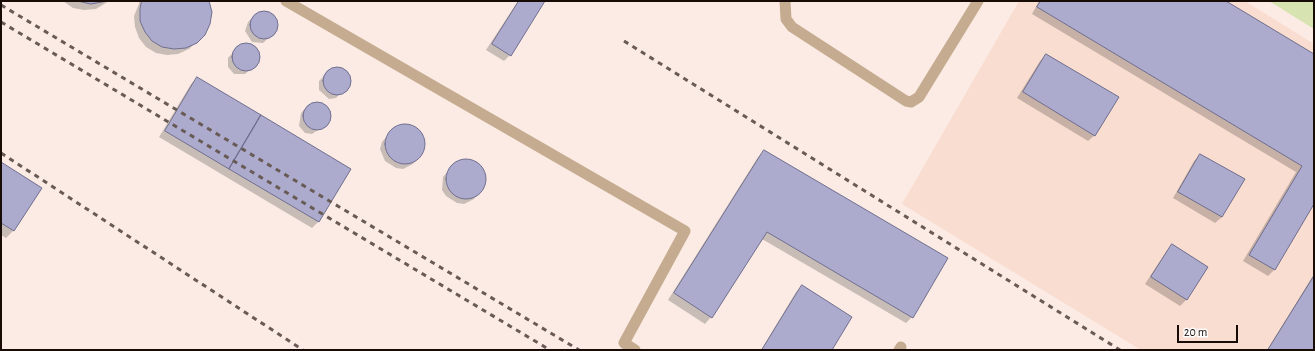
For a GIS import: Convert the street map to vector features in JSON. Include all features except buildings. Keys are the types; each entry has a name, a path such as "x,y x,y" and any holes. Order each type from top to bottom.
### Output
{"lane":[{"path":"286,1 685,231 624,343 636,350"},
{"path":"785,1 786,19 792,27 906,101 912,102 919,97 978,1"}],"shaded area":[{"path":"1019,1 1245,1 1314,44 1314,350 1141,350 902,204"}],"green space":[{"path":"1269,1 1314,1 1314,29"}],"railway":[{"path":"1,5 579,350"},
{"path":"1,22 550,350"},
{"path":"624,41 1120,350"},
{"path":"1,153 303,350"}]}
